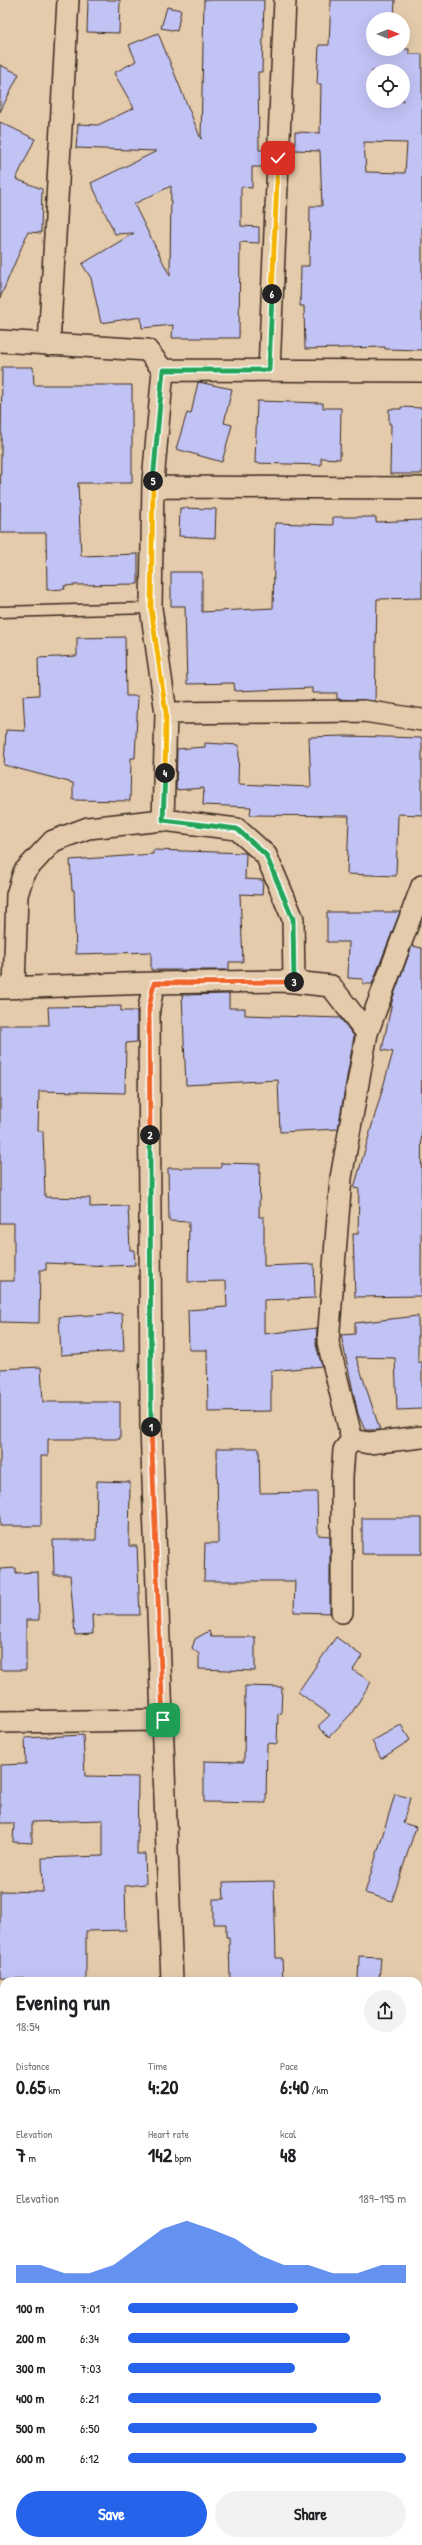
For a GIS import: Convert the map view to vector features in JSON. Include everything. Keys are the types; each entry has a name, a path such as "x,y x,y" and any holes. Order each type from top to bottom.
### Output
{"street":[{"path":"49,345 68,0"},
{"path":"269,370 285,0"},
{"path":"0,341 147,350 163,370 153,487 151,608 166,713 163,820"},
{"path":"163,370 422,371"},
{"path":"153,487 422,488"},
{"path":"166,713 364,711 422,720"},
{"path":"294,982 293,919 266,855 237,829 163,820 81,830 53,841 24,872 17,895 7,987 154,983 294,982 331,986 367,1033"},
{"path":"352,1440 328,1342 341,1178 367,1033 422,886"},
{"path":"154,983 149,1008 151,1428 172,1977"},
{"path":"352,1440 369,1443 422,1436"},
{"path":"342,1612 342,1477 344,1450 352,1440"},
{"path":"0,1722 163,1720"}],"lane":[{"path":"0,612 151,608"}],"building":[{"path":"88,0 120,0 119,33 87,32"},
{"path":"204,0 264,0 262,72 258,72 259,150 264,150 264,167 252,167 252,188 241,187 241,226 259,227 259,243 240,242 239,338 172,338 173,325 142,328 141,317 101,323 91,278 82,264 134,233 115,234 91,183 157,151 76,148 78,124 98,125 134,108 114,73 136,61 129,45 158,33 201,139","holes":["171,186 170,276 134,204"]},
{"path":"331,0 395,0 394,12 366,12 366,56 410,56 410,54 422,54 422,350 385,349 385,347 305,349 304,306 300,306 301,266 309,266 310,206 322,206 320,151 295,150 295,132 320,133 321,84 317,84 319,45 329,45","holes":["364,142 407,143 405,173 366,172"]},
{"path":"167,7 181,10 177,31 161,28"},
{"path":"0,65 19,74 0,112"},
{"path":"0,122 35,139 16,179 42,189 41,233 28,232 0,298"},
{"path":"2,367 33,367 34,385 132,385 132,483 78,483 81,556 138,554 138,584 75,585 64,586 65,589 47,590 46,533 0,533"},
{"path":"198,382 232,389 224,423 232,425 222,462 176,449 187,413 191,414"},
{"path":"257,401 323,403 323,408 341,408 340,459 321,458 321,465 255,463"},
{"path":"401,407 422,408 422,474 390,474 391,424 389,424 389,409 401,409"},
{"path":"180,508 216,509 215,538 179,536"},
{"path":"333,517 376,517 376,522 422,520 422,598 377,599 375,701 337,699 337,693 312,693 312,688 235,691 234,683 187,684 185,606 171,606 171,572 202,572 202,612 273,608 275,523 333,525"},
{"path":"125,637 126,696 138,696 135,758 131,758 130,801 73,800 73,783 4,765 6,730 25,731 23,696 39,695 38,658 77,656 77,638"},
{"path":"346,736 422,738 422,815 398,814 396,876 347,874 349,816 250,815 251,807 203,805 204,788 176,790 177,749 205,747 205,743 239,745 238,784 311,787 309,737"},
{"path":"153,850 246,853 245,879 263,880 262,895 240,894 243,962 229,962 229,970 151,970 151,952 76,954 74,890 72,890 70,860 153,854"},
{"path":"327,912 400,912 372,984 363,984 363,979 348,978 349,942 327,942"},
{"path":"412,946 422,948 421,1296 355,1297 353,1234 358,1234 359,1189 354,1188 393,1052 382,1050 393,997"},
{"path":"229,994 229,1008 245,1008 245,1015 340,1018 354,1036 338,1129 280,1132 278,1080 186,1085 182,995"},
{"path":"121,1006 121,1011 137,1011 137,1042 126,1043 125,1093 39,1091 38,1131 43,1131 45,1197 90,1198 90,1207 128,1206 130,1250 134,1250 135,1265 110,1266 46,1263 46,1270 40,1270 39,1323 0,1322 0,1281 14,1281 14,1223 0,1223 0,1025 49,1025 48,1007"},
{"path":"221,1163 260,1164 259,1217 264,1217 264,1266 314,1264 315,1298 264,1300 264,1334 317,1328 316,1345 322,1366 271,1371 271,1411 208,1412 207,1350 189,1350 188,1310 227,1307 226,1281 188,1282 189,1222 169,1221 168,1168 221,1168"},
{"path":"122,1313 124,1351 61,1355 59,1317"},
{"path":"418,1316 418,1362 422,1362 422,1409 397,1410 395,1358 356,1357 380,1430 365,1430 358,1414 341,1335 355,1334 355,1323"},
{"path":"41,1367 43,1402 120,1402 120,1439 48,1439 48,1456 41,1456 41,1526 0,1526 0,1369"},
{"path":"217,1448 259,1448 260,1493 317,1492 318,1535 330,1536 330,1613 294,1612 295,1581 204,1581 205,1543 218,1543"},
{"path":"97,1481 130,1482 129,1546 137,1546 140,1615 92,1615 93,1634 75,1635 70,1575 54,1575 53,1540 96,1540"},
{"path":"362,1518 422,1518 422,1554 362,1554"},
{"path":"16,1568 16,1573 38,1572 39,1620 26,1620 26,1670 0,1670 0,1569"},
{"path":"209,1631 211,1637 255,1637 255,1671 199,1669 199,1654 192,1648 195,1639"},
{"path":"336,1637 362,1656 353,1670 371,1682 351,1714 329,1737 318,1726 330,1715 298,1692"},
{"path":"245,1686 282,1687 281,1714 278,1713 277,1744 267,1743 266,1803 204,1802 204,1761 244,1762"},
{"path":"401,1725 410,1740 381,1759 372,1741"},
{"path":"83,1735 85,1776 138,1777 137,1854 145,1854 146,1884 125,1886 126,1930 86,1931 86,1977 0,1977 0,1891 43,1892 42,1858 103,1856 103,1820 32,1822 32,1843 13,1842 14,1823 0,1823 0,1765 26,1764 25,1738"},
{"path":"395,1794 410,1798 403,1823 416,1827 392,1901 365,1893"},
{"path":"274,1881 276,1958 282,1958 283,1977 230,1977 229,1937 226,1937 226,1924 213,1924 213,1899 224,1899 223,1882"},
{"path":"359,1956 381,1957 379,1977 358,1977"}],"route":[{"path":"163,1720 151,1428 149,1008 154,983 294,982 293,919 266,855 237,829 163,820 166,713 151,608 154,546 153,481 163,370 269,370 278,158"}]}
